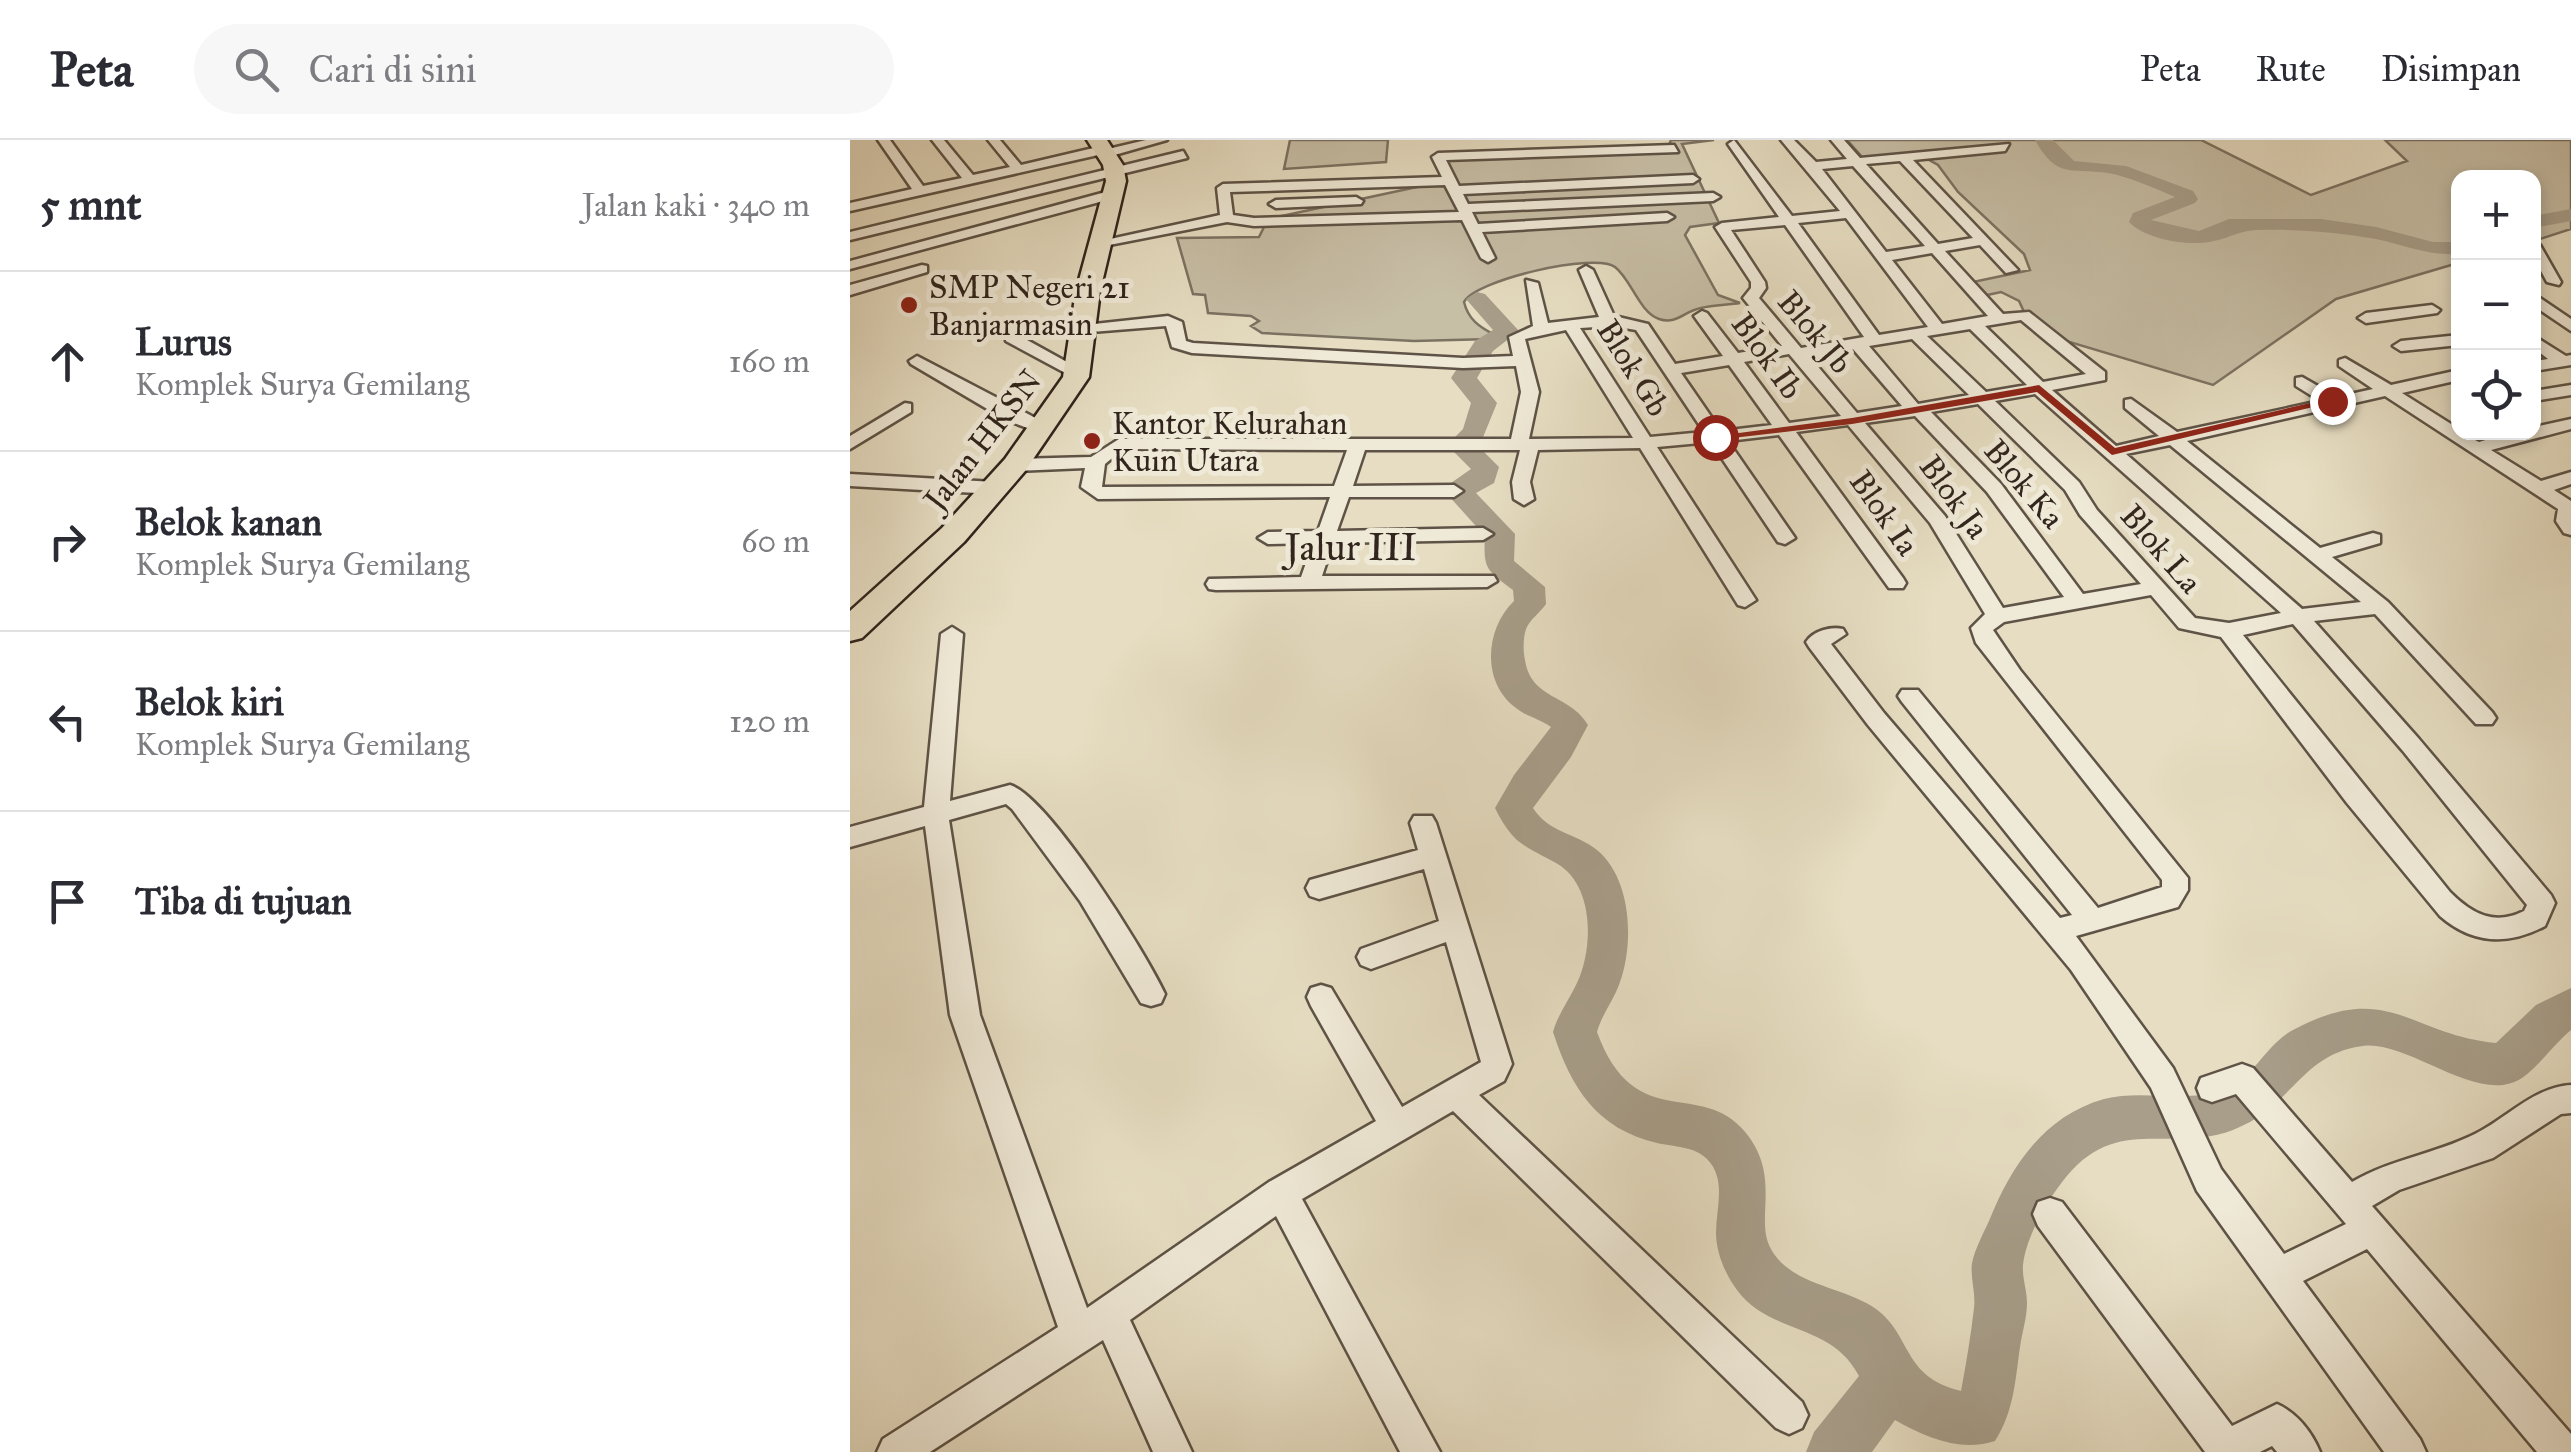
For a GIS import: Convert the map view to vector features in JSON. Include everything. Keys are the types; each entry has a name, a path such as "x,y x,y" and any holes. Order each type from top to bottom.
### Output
{"main road":[{"name":"Jalan HKSN","path":"852,626 932,558 995,488 1015,465 1077,372 1108,163"}],"street":[{"path":"884,140 920,191"},
{"path":"938,140 970,180"},
{"path":"994,140 1018,169"},
{"path":"850,266 1161,140"},
{"path":"1493,145 1508,140"},
{"path":"1787,140 1812,166 1938,331"},
{"path":"1837,140 1998,318"},
{"name":"Blok Ka","path":"1734,144 1917,411 1994,488 2077,601"},
{"path":"1812,166 2005,147"},
{"path":"1488,258 1438,157 1674,149"},
{"path":"1584,152 1588,226"},
{"path":"850,207 1018,169 1183,154"},
{"path":"1902,156 1946,200 1980,242 2011,270"},
{"path":"850,236 1108,163"},
{"path":"1604,167 1682,164"},
{"path":"1460,199 1467,174"},
{"path":"1226,212 1254,222 1584,184 1693,179"},
{"path":"1226,212 1223,188 1460,199 1588,226 1667,217"},
{"path":"1420,198 1585,202 1713,197"},
{"path":"1264,205 1381,200"},
{"path":"1099,243 1245,206"},
{"path":"1786,220 1846,214"},
{"name":"Blok Jb","path":"1786,220 1722,227 1758,282 1759,288 1752,298 1852,421"},
{"path":"1883,257 1980,242"},
{"path":"2541,255 2563,281"},
{"path":"850,290 922,269"},
{"path":"1586,270 1609,322"},
{"path":"1530,283 1534,331"},
{"path":"2414,297 2451,326"},
{"path":"2541,302 2571,302"},
{"path":"2541,304 2571,326"},
{"path":"2366,318 2432,310"},
{"name":"Blok Ib","path":"1702,316 1784,431"},
{"path":"1015,465 1096,462 1120,444 1645,443 1852,421 2099,376 2030,316 1670,370"},
{"path":"1524,498 1530,392 1517,337 1534,331 1630,320 1642,327 1785,538"},
{"path":"1085,330 1168,321 1176,324 1178,344 1192,348 1463,363 1521,362"},
{"path":"1974,325 2039,388 2298,617 2399,731 2532,893 2540,904 2536,918 2516,926 2484,928 2465,920 2445,902 2310,739 2228,631 2298,617 2380,608"},
{"name":"Blok Gb","path":"1571,326 1744,600"},
{"name":"Blok La","path":"1916,334 2072,486 2088,511 2187,623 2200,629 2228,631"},
{"path":"1012,338 1077,372"},
{"path":"2401,346 2451,341"},
{"path":"2541,345 2566,361"},
{"path":"917,361 1041,428"},
{"path":"2541,365 2566,361"},
{"path":"2345,363 2566,506 2566,521 2571,529"},
{"path":"2112,452 2451,377"},
{"path":"2302,382 2332,401"},
{"path":"2541,395 2571,390"},
{"path":"2130,404 2380,608 2484,718"},
{"path":"850,444 905,408"},
{"path":"2430,417 2451,411"},
{"name":"Blok Ja","path":"1852,421 1894,464 1938,520 1997,616"},
{"path":"2541,430 2571,424"},
{"name":"Blok Ia","path":"1784,431 1805,454 1896,583"},
{"path":"2477,448 2505,440"},
{"path":"1310,581 1358,444"},
{"path":"1096,462 1090,488 1098,494 1454,492"},
{"path":"2539,488 2571,478"},
{"path":"850,480 995,488"},
{"path":"1268,538 1483,534"},
{"path":"2318,555 2374,539"},
{"name":"Jalur III","path":"1216,584 1486,581"},
{"path":"2055,931 2168,898 2175,890 2175,878 1984,638 1982,628 1997,616 2154,588"},
{"path":"952,634 936,815 966,1014 983,1074 1094,1324 1173,1452"},
{"path":"1835,634 1817,642 1876,719 2081,962 2165,1085 2196,1156 2407,1452"},
{"path":"1910,696 2092,920"},
{"path":"850,837 1010,794 1021,802 1090,893 1152,994"},
{"path":"896,1452 1094,1324 1281,1193 1486,1077 1497,1064 1423,823"},
{"path":"1320,888 1432,856"},
{"path":"1372,957 1457,926"},
{"path":"1320,997 1396,1126"},
{"path":"2212,1088 2242,1078 2562,1452"},
{"path":"1457,1094 1790,1415"},
{"path":"2346,1203 2390,1178 2482,1147 2556,1100 2571,1099"},
{"path":"1281,1193 1421,1452"},
{"path":"2050,1214 2226,1449 2276,1423 2301,1452"},
{"path":"2278,1276 2369,1230"}],"shaded area":[{"path":"1290,140 1388,140 1386,162 1284,169"},
{"path":"1671,140 1714,140 1682,144 1719,223 1690,227 1685,235 1718,295 1740,303 1701,308 1671,320 1659,319 1646,310 1615,267 1585,263 1511,277 1473,294 1464,302 1468,313 1495,335 1491,339 1414,341 1262,333 1251,326 1259,321 1251,316 1208,313 1205,295 1193,294 1177,238 1259,237 1268,219 1454,179 1445,156 1669,145"},
{"path":"1847,140 2201,140 2311,195 2407,161 2385,140 2571,140 2571,229 2541,239 2541,170 2451,170 2451,265 2336,299 2213,385 2046,335 2025,314 2019,301 2001,292 1978,297 1968,283 2030,270 2024,254 1958,192 1938,165 1920,155 1863,158"}],"waterway":[{"path":"2044,140 2052,153 2069,165 2119,170 2186,195 2188,199 2140,217 2139,222 2173,234 2199,237 2221,232 2229,225 2303,224 2376,233 2424,247 2451,248"},
{"path":"2541,221 2571,215"},
{"path":"1477,299 1507,331 1484,346 1464,378 1484,403 1475,432 1465,440 1466,450 1485,467 1484,477 1461,489 1461,494 1500,534 1499,564 1529,587 1530,604 1513,622 1508,639 1508,661 1518,690 1570,725 1514,808 1532,834 1586,863 1603,893 1606,912 1603,967 1575,1032 1581,1051 1597,1082 1620,1105 1651,1120 1704,1131 1725,1144 1743,1179 1741,1234 1748,1261 1758,1275 1783,1295 1856,1327 1871,1343 1890,1377"},
{"path":"1890,1377 1917,1401 1950,1416 1975,1421 1986,1402 2001,1309 1997,1271 2001,1252 2032,1185 2063,1146 2083,1131 2105,1121 2130,1117 2187,1117 2228,1110 2256,1095 2306,1045 2359,1027 2379,1027 2464,1057 2505,1064 2552,1019 2571,1007"},
{"path":"1834,1452 1866,1416 1890,1377"}],"place":[{"name":"SMP Negeri 21 Banjarmasin","path":"909,305"},
{"name":"Kantor Kelurahan Kuin Utara","path":"1092,441"}],"route":[{"path":"1715,437 1852,421 2039,388 2112,452 2332,401"}]}
